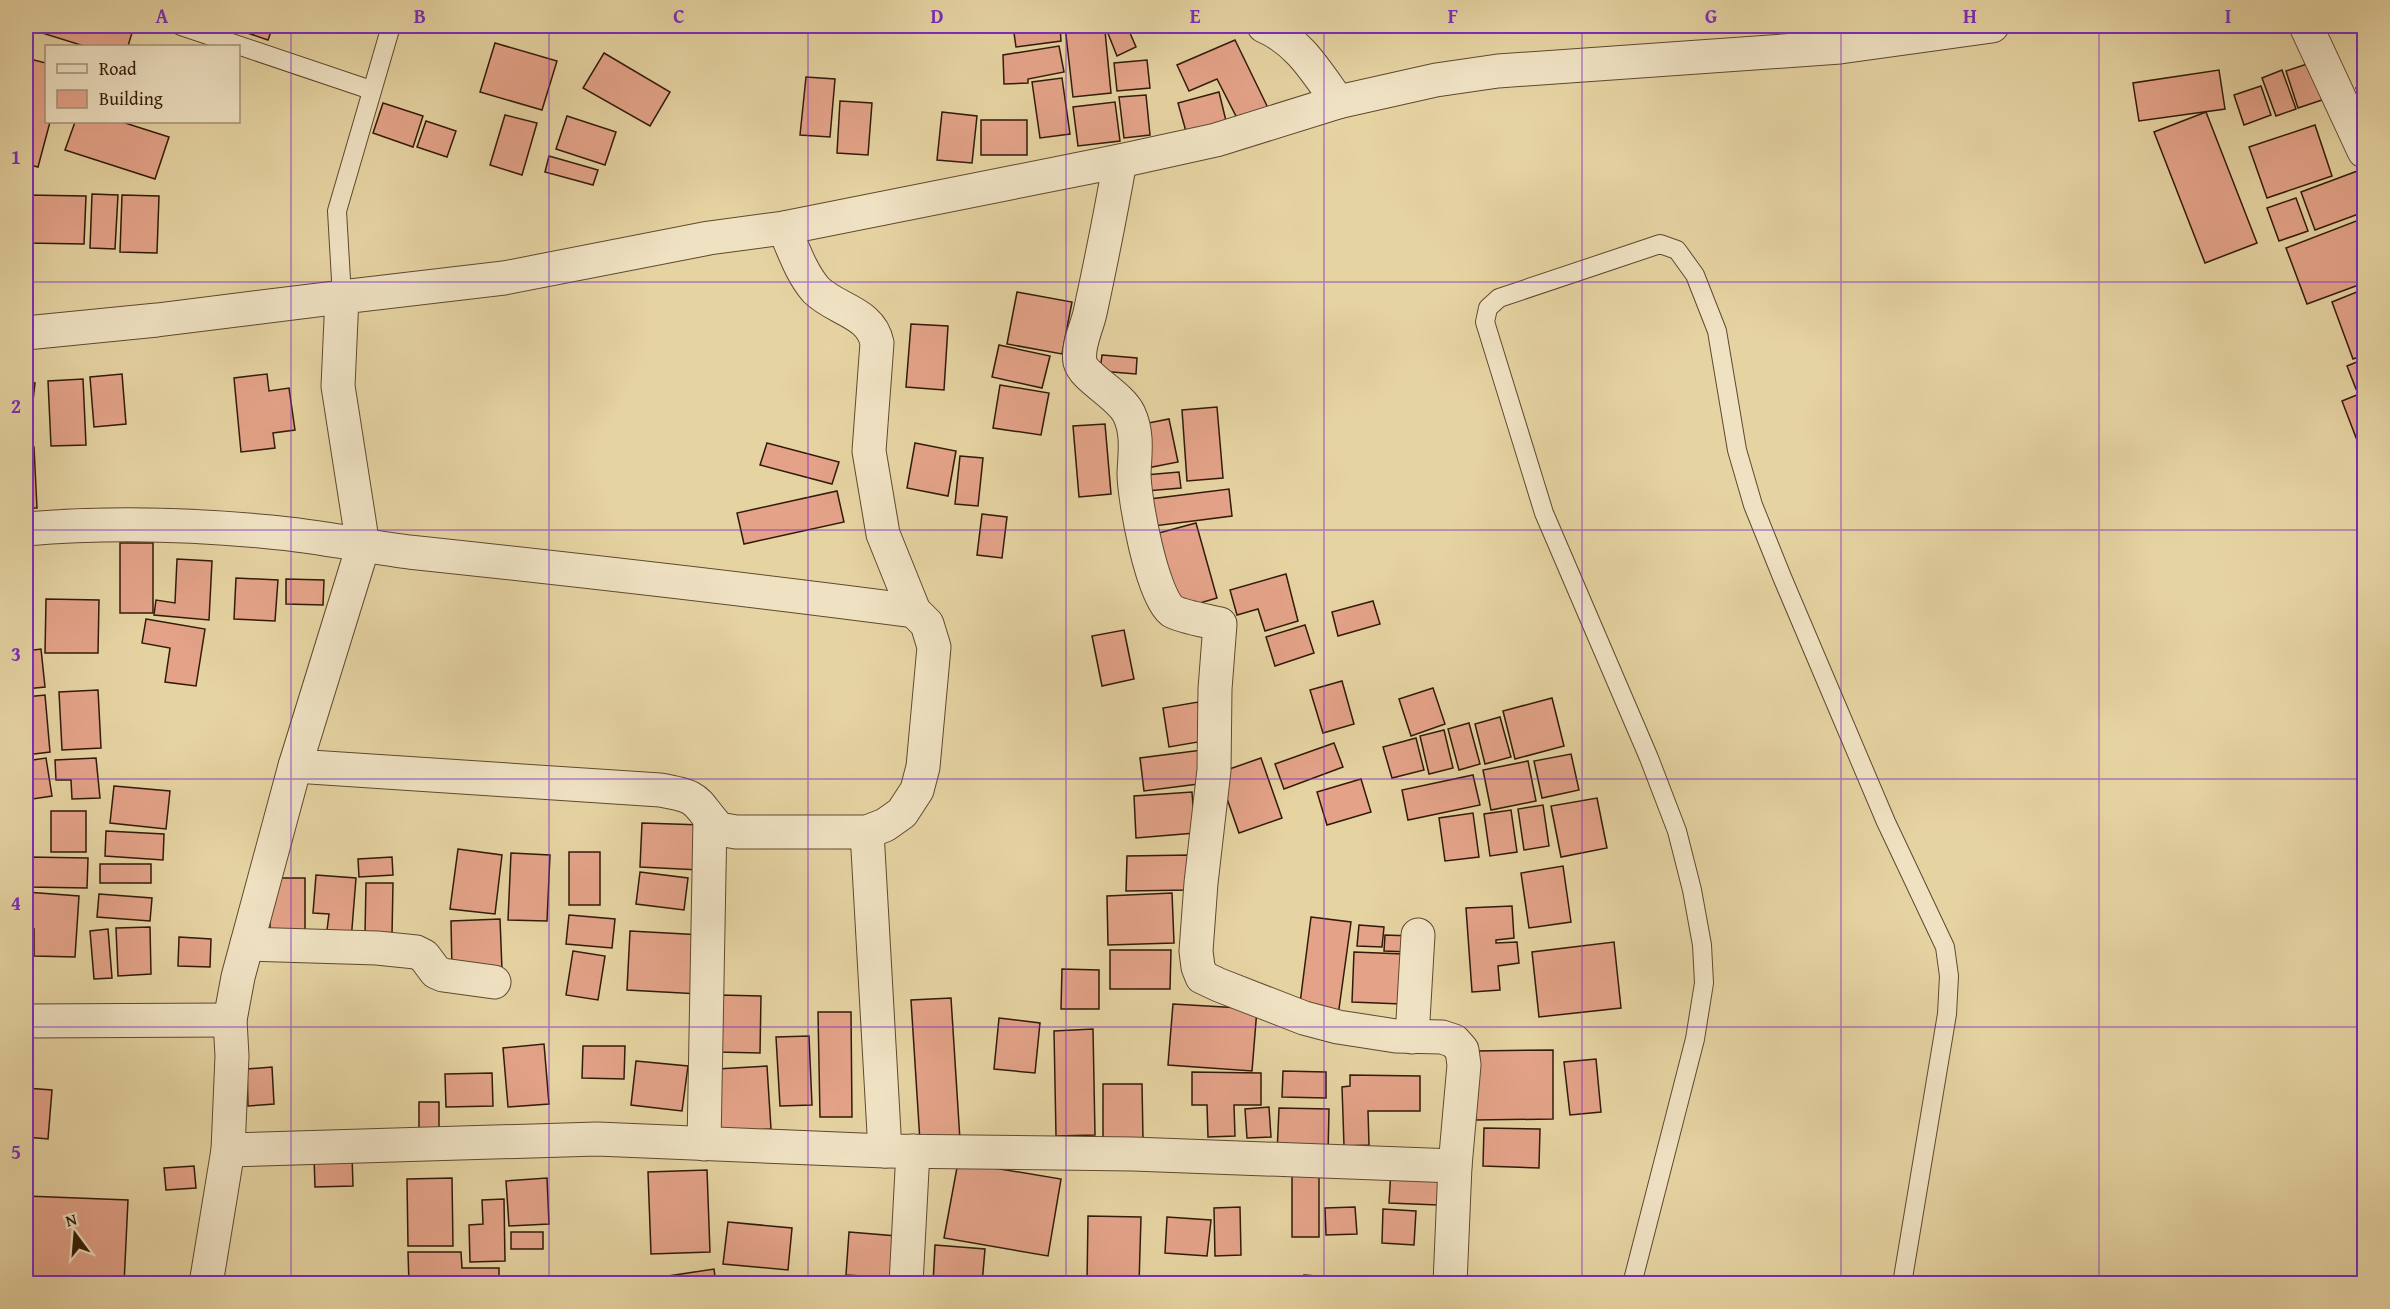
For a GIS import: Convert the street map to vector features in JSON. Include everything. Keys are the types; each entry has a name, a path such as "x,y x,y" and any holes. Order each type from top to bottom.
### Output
{"street":[{"path":"1264,26 1277,32 1295,46 1325,106"},
{"path":"26,333 158,320 504,278 709,238 784,228 1216,140 1325,106 1436,80 1498,71 1840,47 1992,26"},
{"path":"2306,26 2364,151"},
{"path":"1120,161 1101,262 1081,347 1080,363 1089,375 1114,395 1129,414 1136,448 1135,492 1147,552 1164,602 1174,612 1220,624 1215,689 1214,770 1201,883 1196,951 1198,967 1203,977 1219,985 1304,1018 1338,1027 1412,1037 1442,1037 1454,1041 1462,1050 1464,1065 1455,1166 1450,1284"},
{"path":"295,766 660,790 692,797 703,806 719,830 736,832 867,832 885,825 902,813 917,790 923,767 934,647 927,624 914,612 883,534 869,450 877,344 875,333 860,317 828,300 816,289 808,279 784,228"},
{"path":"207,1284 228,1150 230,1020 247,944 295,766 363,546 338,386 342,297"},
{"path":"26,530 79,525 182,526 271,532 363,546 741,588 914,612"},
{"path":"704,1144 710,819"},
{"path":"867,832 899,1151 906,1284"},
{"path":"1412,1037 1418,935"},
{"path":"247,944 377,948 416,952 424,956 436,972 443,975 494,982"},
{"path":"26,1021 230,1020"},
{"path":"228,1150 597,1139 899,1151 1133,1154 1455,1166"}],"lane":[{"path":"181,26 237,45"},
{"path":"342,297 337,211 391,26"},
{"path":"240,46 371,90"},
{"path":"1632,1284 1695,1039 1704,982 1702,945 1692,890 1677,831 1649,758 1544,513 1485,322 1488,308 1499,298 1660,244 1677,250 1695,275 1717,331 1737,450 1753,505 1882,811 1945,947 1949,976 1947,1014 1902,1284"}],"building":[{"path":"26,26 134,26 128,45 81,45 26,28"},
{"path":"227,26 273,26 268,40"},
{"path":"1013,26 1060,26 1061,41 1016,47"},
{"path":"1065,26 1098,26 1105,31 1111,93 1073,97"},
{"path":"1105,26 1127,26 1136,47 1117,56"},
{"path":"1235,40 1269,110 1238,120 1217,79 1189,91 1177,65"},
{"path":"495,43 557,61 542,110 480,92"},
{"path":"1059,46 1064,72 1028,79 1028,83 1004,84 1003,55"},
{"path":"604,53 670,92 650,126 583,88"},
{"path":"26,58 45,63 45,123 50,123 38,167 26,164"},
{"path":"1147,60 1150,88 1117,91 1114,63"},
{"path":"2313,62 2325,99 2298,108 2286,71"},
{"path":"2219,70 2225,109 2139,121 2133,83"},
{"path":"2282,70 2296,109 2276,116 2262,78"},
{"path":"806,77 835,79 830,137 800,135"},
{"path":"1062,78 1070,134 1040,138 1032,82"},
{"path":"2364,83 2364,101 2356,88"},
{"path":"2261,86 2271,115 2244,125 2234,95"},
{"path":"1219,92 1227,125 1187,135 1178,103"},
{"path":"1146,95 1150,135 1124,138 1119,97"},
{"path":"840,101 872,103 868,155 837,153"},
{"path":"1115,102 1120,141 1078,146 1073,107"},
{"path":"383,103 423,116 413,147 373,133"},
{"path":"942,112 977,116 972,163 937,160"},
{"path":"2206,112 2257,243 2205,263 2154,132"},
{"path":"505,115 537,123 522,175 490,165"},
{"path":"567,116 616,132 605,165 556,149"},
{"path":"981,120 1027,120 1027,155 981,155"},
{"path":"426,121 456,131 447,157 417,147"},
{"path":"75,123 125,123 169,137 155,179 65,150"},
{"path":"2315,125 2332,176 2267,198 2249,147"},
{"path":"549,156 598,170 593,185 545,172"},
{"path":"2360,170 2364,184 2364,212 2315,230 2301,192"},
{"path":"92,194 118,195 115,249 90,248"},
{"path":"26,195 86,196 84,244 26,243"},
{"path":"122,195 159,196 157,253 120,252"},
{"path":"2296,198 2308,231 2279,241 2267,208"},
{"path":"2364,218 2364,283 2307,304 2286,248"},
{"path":"2364,289 2364,355 2353,359 2332,302"},
{"path":"1017,292 1072,302 1062,354 1007,344"},
{"path":"911,324 948,326 944,390 906,387"},
{"path":"999,345 1050,356 1042,388 992,377"},
{"path":"1102,355 1137,358 1136,374 1100,371"},
{"path":"2364,359 2364,386 2356,389 2347,366"},
{"path":"122,374 126,424 94,427 90,377"},
{"path":"267,374 269,391 289,388 295,430 273,433 275,448 241,452 234,378"},
{"path":"83,379 86,445 51,446 48,381"},
{"path":"26,382 35,383 31,418 26,417"},
{"path":"1000,385 1049,393 1041,435 993,428"},
{"path":"2364,392 2364,447 2360,448 2342,401"},
{"path":"1217,407 1223,478 1187,481 1182,410"},
{"path":"1169,419 1178,462 1147,468 1138,425"},
{"path":"1105,424 1111,494 1079,497 1073,426"},
{"path":"767,443 839,462 832,484 760,465"},
{"path":"915,443 956,451 948,496 907,488"},
{"path":"26,447 34,447 37,508 26,508"},
{"path":"960,456 983,458 978,506 955,504"},
{"path":"1179,472 1181,488 1146,491 1145,475"},
{"path":"1229,489 1232,516 1146,527 1142,500"},
{"path":"837,491 844,522 744,544 737,513"},
{"path":"982,514 1007,517 1002,558 977,555"},
{"path":"1196,523 1217,598 1176,610 1155,534"},
{"path":"120,543 153,543 153,613 120,613"},
{"path":"177,559 212,561 209,620 154,615 156,600 175,603"},
{"path":"1286,574 1298,621 1265,631 1258,609 1237,615 1230,590"},
{"path":"236,578 278,580 275,621 234,619"},
{"path":"286,579 324,580 323,605 286,604"},
{"path":"46,599 99,600 98,653 45,653"},
{"path":"1373,601 1380,624 1338,636 1332,612"},
{"path":"146,619 205,629 196,686 165,682 170,648 142,643"},
{"path":"1305,625 1314,653 1275,666 1266,637"},
{"path":"1124,630 1134,679 1102,686 1092,636"},
{"path":"41,649 45,687 26,689 26,651"},
{"path":"1342,681 1354,724 1323,733 1310,690"},
{"path":"1433,688 1445,724 1411,736 1399,699"},
{"path":"98,690 101,748 62,750 59,692"},
{"path":"45,695 50,752 26,755 26,697"},
{"path":"1552,698 1564,746 1515,759 1503,711"},
{"path":"1198,702 1204,741 1169,747 1163,708"},
{"path":"1500,717 1511,757 1485,764 1475,724"},
{"path":"1469,723 1480,764 1459,770 1448,729"},
{"path":"1444,730 1453,768 1429,774 1420,736"},
{"path":"1416,738 1424,770 1392,778 1383,747"},
{"path":"1334,743 1343,767 1284,789 1275,764"},
{"path":"1202,750 1206,783 1144,791 1140,758"},
{"path":"1571,754 1579,790 1542,798 1534,761"},
{"path":"46,758 52,796 26,800 26,761"},
{"path":"96,758 100,798 72,799 71,780 56,780 55,760"},
{"path":"1261,758 1282,818 1239,833 1218,773"},
{"path":"1528,761 1536,801 1491,810 1483,770"},
{"path":"1473,775 1480,805 1408,820 1402,790"},
{"path":"1361,779 1371,812 1327,825 1317,792"},
{"path":"114,786 170,791 166,829 110,823"},
{"path":"1192,792 1195,833 1136,838 1134,796"},
{"path":"1597,798 1607,848 1561,857 1551,806"},
{"path":"1543,805 1549,846 1524,850 1518,809"},
{"path":"1511,810 1517,852 1490,856 1484,814"},
{"path":"51,811 86,811 86,852 51,852"},
{"path":"1473,813 1479,857 1445,861 1439,818"},
{"path":"642,823 703,825 700,870 640,867"},
{"path":"106,831 164,834 163,860 105,856"},
{"path":"458,849 502,855 495,914 450,909"},
{"path":"569,852 600,852 600,905 569,905"},
{"path":"511,853 550,855 547,921 508,920"},
{"path":"1190,855 1190,890 1126,891 1127,856"},
{"path":"28,857 88,858 87,888 27,887"},
{"path":"392,857 393,875 359,877 358,859"},
{"path":"100,864 151,864 151,883 100,883"},
{"path":"1563,866 1571,922 1529,928 1521,873"},
{"path":"640,872 688,878 684,910 636,904"},
{"path":"316,875 356,878 351,941 326,938 329,914 313,913"},
{"path":"270,878 305,878 305,932 270,932"},
{"path":"366,883 393,883 392,935 365,934"},
{"path":"26,892 79,896 75,957 34,956 34,929 26,929"},
{"path":"1172,893 1174,943 1108,945 1107,896"},
{"path":"99,894 152,898 150,921 97,917"},
{"path":"1512,906 1514,938 1496,940 1496,943 1517,942 1519,963 1498,966 1500,990 1472,992 1466,908"},
{"path":"569,915 615,919 612,948 566,944"},
{"path":"1311,917 1351,922 1338,1016 1299,1011"},
{"path":"500,919 502,970 452,971 451,921"},
{"path":"1359,925 1384,927 1382,947 1357,946"},
{"path":"150,927 151,974 118,976 116,928"},
{"path":"108,929 112,978 94,979 90,931"},
{"path":"630,931 703,935 700,994 627,990"},
{"path":"1385,935 1411,936 1410,952 1384,951"},
{"path":"179,937 211,939 210,967 178,966"},
{"path":"1614,942 1621,1008 1539,1017 1532,952"},
{"path":"1110,950 1171,950 1170,989 1110,989"},
{"path":"573,951 605,956 598,1000 566,995"},
{"path":"1354,952 1403,954 1401,1004 1352,1002"},
{"path":"1062,969 1099,970 1099,1009 1061,1009"},
{"path":"719,995 761,996 760,1053 718,1052"},
{"path":"951,998 960,1140 920,1142 911,1000"},
{"path":"1173,1004 1257,1009 1252,1071 1168,1065"},
{"path":"818,1012 851,1012 852,1117 820,1117"},
{"path":"999,1018 1040,1023 1035,1073 994,1069"},
{"path":"1093,1029 1095,1135 1056,1136 1054,1031"},
{"path":"809,1036 812,1105 780,1106 776,1037"},
{"path":"544,1044 549,1104 508,1107 503,1048"},
{"path":"583,1046 625,1046 624,1079 582,1078"},
{"path":"1553,1050 1553,1119 1476,1120 1475,1051"},
{"path":"1596,1059 1601,1112 1570,1115 1564,1062"},
{"path":"636,1061 688,1066 682,1111 631,1105"},
{"path":"767,1066 771,1129 721,1132 717,1069"},
{"path":"272,1067 274,1104 248,1106 247,1069"},
{"path":"1283,1071 1326,1072 1326,1098 1282,1097"},
{"path":"1192,1072 1261,1073 1261,1105 1234,1105 1235,1136 1208,1137 1207,1105 1192,1105"},
{"path":"492,1073 493,1106 446,1107 445,1074"},
{"path":"1350,1075 1420,1076 1420,1111 1368,1111 1369,1145 1344,1146 1342,1087 1350,1086"},
{"path":"1103,1084 1142,1084 1143,1139 1103,1139"},
{"path":"26,1088 52,1090 48,1139 26,1137"},
{"path":"419,1102 439,1102 439,1131 419,1131"},
{"path":"1269,1107 1271,1137 1247,1138 1245,1109"},
{"path":"1279,1108 1329,1109 1328,1156 1277,1154"},
{"path":"1484,1128 1540,1129 1539,1168 1483,1166"},
{"path":"352,1156 353,1186 315,1187 314,1157"},
{"path":"958,1162 1061,1179 1048,1256 944,1238"},
{"path":"194,1166 196,1188 166,1190 164,1168"},
{"path":"707,1170 710,1252 651,1254 648,1172"},
{"path":"1391,1170 1440,1172 1438,1205 1389,1203"},
{"path":"1292,1176 1319,1176 1319,1237 1292,1237"},
{"path":"452,1178 453,1246 408,1246 407,1179"},
{"path":"547,1178 549,1224 509,1226 506,1181"},
{"path":"26,1196 128,1200 124,1284 26,1284"},
{"path":"504,1199 505,1261 470,1262 469,1225 483,1224 482,1200"},
{"path":"1240,1207 1241,1255 1215,1256 1214,1208"},
{"path":"1355,1207 1357,1234 1326,1235 1325,1208"},
{"path":"1383,1209 1416,1211 1414,1245 1382,1243"},
{"path":"1088,1216 1141,1217 1139,1284 1087,1284"},
{"path":"1167,1217 1211,1220 1207,1256 1165,1253"},
{"path":"728,1222 792,1228 788,1270 723,1264"},
{"path":"511,1232 543,1232 543,1249 511,1249"},
{"path":"849,1232 897,1236 894,1278 846,1275"},
{"path":"935,1245 985,1249 982,1284 933,1284"},
{"path":"408,1252 461,1252 462,1268 499,1268 499,1284 409,1284"},
{"path":"714,1269 716,1284 663,1284 662,1277"},
{"path":"1304,1275 1378,1281 1377,1284 1304,1284"}]}
